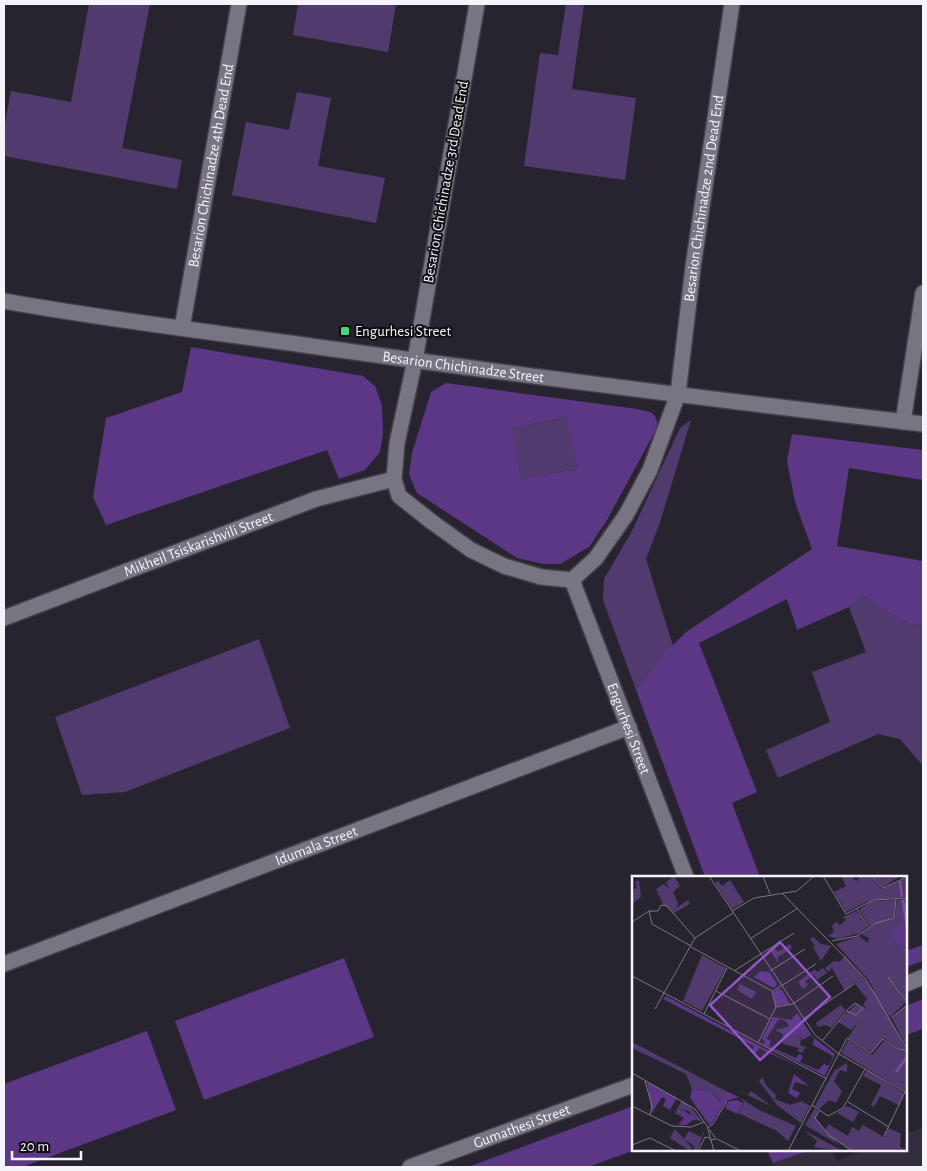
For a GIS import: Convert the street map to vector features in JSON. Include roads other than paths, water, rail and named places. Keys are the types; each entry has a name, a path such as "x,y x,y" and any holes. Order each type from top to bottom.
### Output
{"street":[{"name":"Besarion Chichinadze 4th Dead End","path":"182,328 239,4"},
{"name":"Besarion Chichinadze 3rd Dead End","path":"414,360 477,4"},
{"name":"Besarion Chichinadze 2nd Dead End","path":"678,394 693,267 732,4"},
{"path":"903,422 923,293"},
{"name":"Besarion Chichinadze Street","path":"4,301 81,315 414,360 923,424"},
{"path":"414,360 397,443 394,479 399,496 471,550 513,568 541,577 572,580 596,558 626,515 650,470 678,394"},
{"name":"Mikheil Tsiskarishvili Street","path":"4,618 316,499 394,479"},
{"name":"Engurhesi Street","path":"572,580 686,876"},
{"name":"Idumala Street","path":"4,964 629,727"},
{"path":"907,984 923,977"},
{"name":"Gumathesi Street","path":"410,1167 632,1085"}],"place":[{"name":"Engurhesi Street","path":"345,331"}]}
